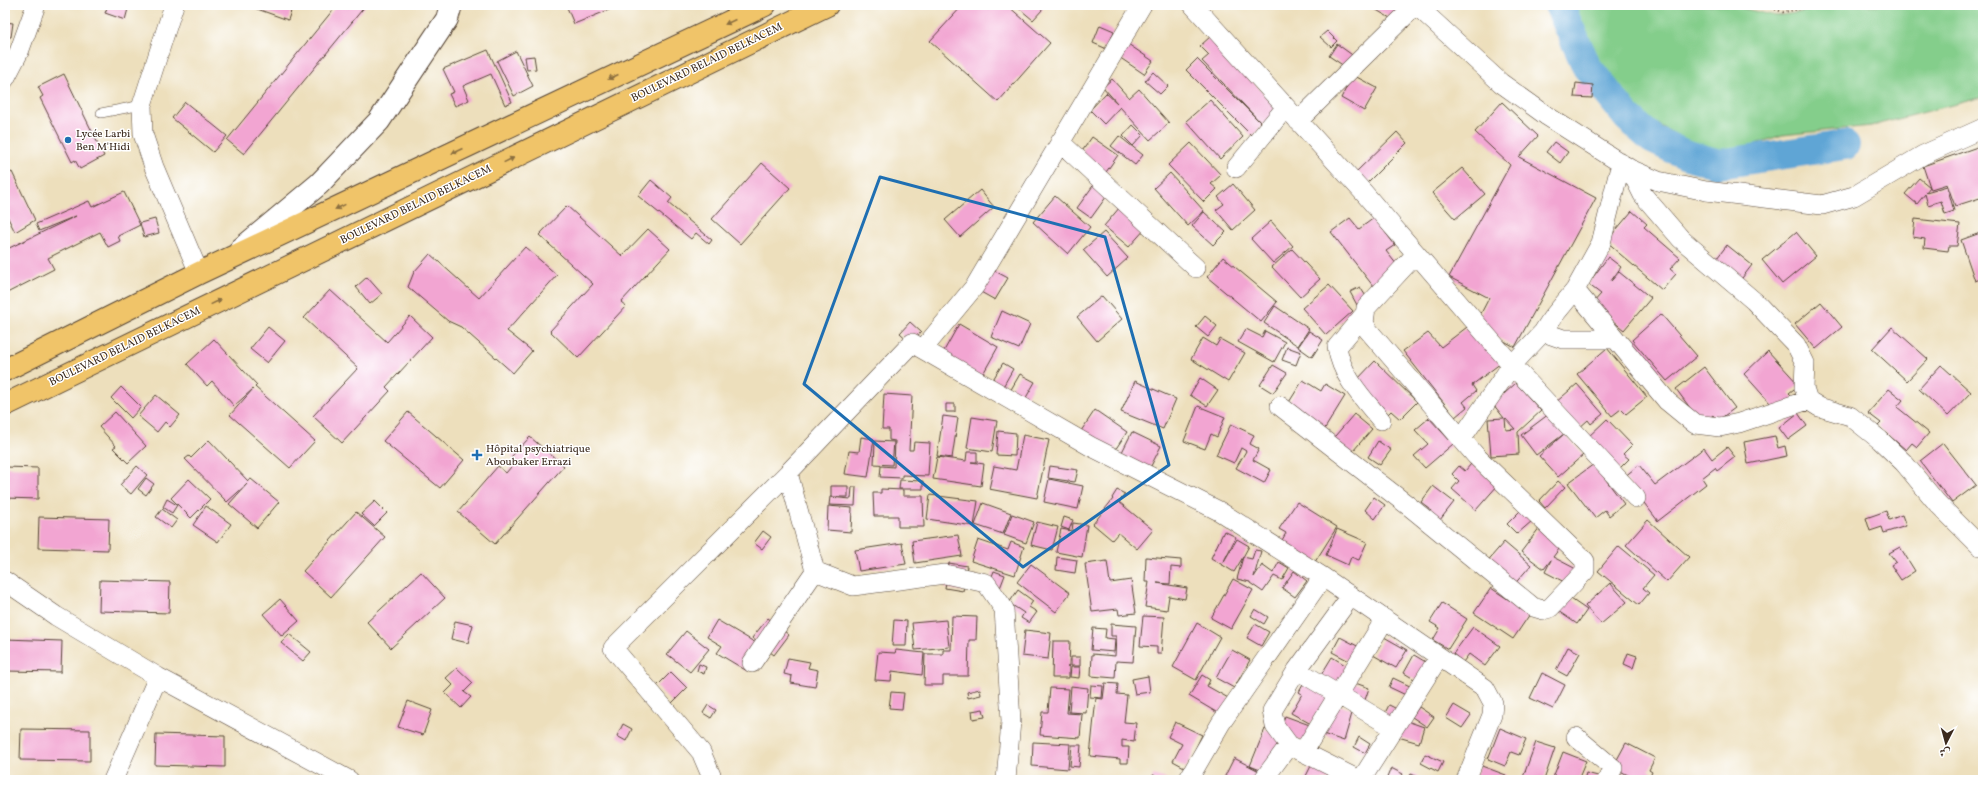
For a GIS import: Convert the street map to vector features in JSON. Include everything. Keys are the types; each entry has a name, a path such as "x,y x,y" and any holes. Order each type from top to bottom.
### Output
{"main road":[{"path":"5,370 199,273 226,262 765,5"},
{"name":"BOULEVARD BELAID BELKACEM","path":"5,405 827,5"}],"street":[{"path":"5,80 19,52 36,5"},
{"path":"174,5 142,105 143,134 154,167 199,273"},
{"path":"226,262 319,184 379,121 447,19 451,5"},
{"path":"923,349 975,286 1142,5"},
{"path":"1193,5 1292,114 1512,365 1636,498"},
{"path":"1236,168 1292,114 1416,5 1501,83 1547,116 1625,166 1658,181 1706,191 1822,205 1854,196 1923,155 1983,128"},
{"path":"1060,142 1196,268"},
{"path":"1461,438 1512,365 1543,332 1552,318 1575,290 1601,243 1625,166"},
{"path":"1625,166 1643,196 1681,239 1754,301 1796,345 1805,363 1804,388 1808,400 1819,407 1850,416 1880,440 1904,463 1937,504 1980,546"},
{"path":"1280,406 1410,507 1533,607 1542,610 1550,608 1585,571 1585,561 1476,456 1368,330 1364,323 1366,308 1416,254"},
{"path":"1575,290 1667,401 1695,424 1720,428 1739,424 1808,400"},
{"path":"1364,315 1337,347 1339,360 1345,374 1357,392 1381,420"},
{"path":"1543,332 1563,339 1615,339"},
{"path":"713,780 701,752 613,648 788,473 912,343 1090,446 1219,511 1323,577 1486,688 1493,703 1492,715 1466,780"},
{"path":"752,663 815,571 788,473"},
{"path":"815,571 853,586 945,574 986,583 1004,609 1010,721 1006,780"},
{"path":"1188,780 1221,723 1323,577"},
{"path":"5,582 56,616 158,677 296,749 349,780"},
{"path":"1351,596 1297,670 1272,711 1275,726 1296,748 1360,780 1439,657"},
{"path":"1262,780 1296,748 1338,694 1385,620"},
{"path":"1297,670 1394,728"},
{"path":"113,780 158,677"},
{"path":"1576,736 1612,768 1607,780"}],"lane":[{"path":"101,113 142,105"}],"path":[{"path":"1764,5 1783,12 1820,5"}],"highlighted area":[{"path":"880,177 1105,237 1169,465 1023,567 804,384"}],"green space":[{"path":"1566,5 1729,5 1776,16 1844,5 1983,5 1983,97 1871,126 1782,135 1729,153 1704,150 1644,117 1594,63"}],"building":[{"path":"108,5 129,5 125,20 105,13"},
{"path":"246,5 293,5 288,20"},
{"path":"337,5 366,5 244,154 227,140"},
{"path":"566,5 621,5 574,24"},
{"path":"963,5 1007,5 1050,43 998,102 930,41"},
{"path":"1015,5 1039,5 1043,9 1033,20"},
{"path":"1368,5 1401,5 1416,14 1407,28"},
{"path":"5,22 13,23 11,37 5,37"},
{"path":"1100,25 1114,31 1107,49 1093,43"},
{"path":"1327,31 1337,41 1331,47 1320,37"},
{"path":"1211,36 1279,110 1263,125 1202,61 1209,55 1200,46"},
{"path":"1128,44 1153,61 1144,74 1119,57"},
{"path":"1337,44 1355,57 1347,68 1329,56"},
{"path":"488,50 512,102 505,105 491,74 463,86 469,100 455,106 449,94 454,92 443,69"},
{"path":"516,51 533,86 514,96 497,61"},
{"path":"534,56 536,69 527,70 525,57"},
{"path":"1197,59 1263,125 1252,136 1186,70"},
{"path":"1153,72 1168,86 1160,94 1145,81"},
{"path":"64,74 104,156 80,169 75,160 72,162 40,98 43,96 38,87"},
{"path":"1353,75 1377,88 1364,111 1341,98"},
{"path":"1112,79 1129,98 1139,89 1169,123 1150,140 1120,107 1104,124 1090,110 1106,93 1117,103 1103,87"},
{"path":"1576,83 1593,85 1592,98 1574,97"},
{"path":"1210,100 1243,137 1220,159 1186,121"},
{"path":"185,102 227,136 213,152 172,118"},
{"path":"1502,102 1538,136 1519,157 1596,198 1515,347 1475,325 1489,298 1449,277 1510,165 1475,132"},
{"path":"1133,125 1143,135 1133,146 1123,136"},
{"path":"1397,132 1407,143 1367,183 1356,172"},
{"path":"1119,136 1143,155 1135,165 1111,146"},
{"path":"1092,137 1118,155 1104,175 1078,157"},
{"path":"1554,142 1568,152 1560,163 1546,152"},
{"path":"1191,143 1221,175 1211,184 1217,189 1204,202 1168,165"},
{"path":"1983,145 1983,197 1955,206 1947,184 1931,189 1923,166"},
{"path":"762,163 790,188 740,244 712,219"},
{"path":"1462,168 1485,194 1455,219 1432,193"},
{"path":"12,172 35,220 15,232 5,212 5,175"},
{"path":"1170,173 1204,211 1188,226 1154,188"},
{"path":"1919,178 1930,187 1926,192 1947,186 1954,211 1945,214 1941,201 1928,205 1925,194 1917,204 1905,194"},
{"path":"651,180 672,198 668,203 712,240 709,244 696,233 691,239 638,196"},
{"path":"1095,183 1109,193 1091,218 1077,208"},
{"path":"1233,184 1255,210 1233,230 1216,210 1224,204 1218,197"},
{"path":"980,190 994,207 960,237 945,220"},
{"path":"124,192 140,225 118,236 120,241 108,247 100,232 48,258 54,269 5,294 5,250 76,216 39,231 36,224 89,201 92,207"},
{"path":"1055,196 1090,227 1068,254 1033,222"},
{"path":"567,206 622,256 648,229 670,249 621,302 626,306 578,358 550,331 593,284 539,235"},
{"path":"1120,207 1146,228 1129,247 1104,226"},
{"path":"1632,211 1647,224 1644,227 1680,258 1670,269 1676,274 1662,290 1606,242"},
{"path":"1204,212 1226,232 1213,245 1192,226"},
{"path":"1350,218 1359,229 1374,218 1395,245 1386,251 1397,265 1377,291 1331,232"},
{"path":"155,219 159,233 144,237 140,223"},
{"path":"1915,219 1960,224 1957,246 1949,246 1948,251 1924,248 1925,239 1913,237"},
{"path":"1271,221 1293,246 1273,263 1251,239"},
{"path":"1104,232 1128,258 1107,277 1083,250"},
{"path":"1796,232 1816,256 1782,284 1762,260"},
{"path":"1983,232 1983,278 1975,281 1961,240"},
{"path":"1727,245 1752,265 1739,282 1714,262"},
{"path":"525,247 557,275 507,331 532,351 513,373 461,327 448,321 408,287 414,272 430,254 479,298"},
{"path":"1292,249 1320,279 1300,297 1272,267"},
{"path":"1223,257 1277,302 1261,322 1207,277"},
{"path":"1608,257 1621,267 1611,281 1619,272 1651,298 1624,330 1592,304 1601,294 1588,284"},
{"path":"991,269 1008,278 995,300 979,291"},
{"path":"367,277 382,294 370,304 356,287"},
{"path":"1329,285 1353,311 1326,335 1302,308"},
{"path":"1360,287 1367,298 1357,305 1350,292"},
{"path":"330,290 387,342 410,316 432,337 386,387 390,391 342,443 313,416 358,368 304,318"},
{"path":"1102,296 1122,319 1097,341 1077,317"},
{"path":"1821,302 1842,327 1816,349 1795,324"},
{"path":"1275,306 1309,329 1298,346 1264,323"},
{"path":"1002,311 1030,324 1019,349 991,337"},
{"path":"1661,314 1697,356 1667,381 1632,340"},
{"path":"1205,316 1217,326 1208,337 1196,327"},
{"path":"910,322 921,332 911,343 900,333"},
{"path":"959,324 998,347 979,381 940,358"},
{"path":"1471,324 1501,363 1472,385 1476,391 1463,402 1467,407 1455,417 1403,351 1428,333 1441,347"},
{"path":"268,327 285,341 267,363 250,349"},
{"path":"1892,327 1928,359 1907,381 1872,349"},
{"path":"1246,329 1262,337 1265,331 1285,342 1274,362 1238,342"},
{"path":"1309,331 1323,340 1312,357 1298,347"},
{"path":"1203,338 1216,346 1220,339 1245,353 1228,382 1191,359"},
{"path":"214,339 257,385 255,387 315,441 290,468 230,415 253,389 234,406 212,381 207,386 187,364"},
{"path":"1287,347 1301,352 1296,365 1282,360"},
{"path":"1607,348 1647,397 1626,414 1621,409 1612,416 1577,374"},
{"path":"1768,351 1799,385 1789,393 1795,399 1779,413 1744,374"},
{"path":"1375,361 1417,402 1400,419 1391,411 1388,414 1355,382"},
{"path":"1003,363 1013,369 1000,392 989,386"},
{"path":"1273,365 1287,373 1273,393 1260,385"},
{"path":"1941,365 1971,392 1948,416 1919,389"},
{"path":"1704,367 1735,408 1717,421 1713,415 1702,424 1676,389"},
{"path":"1020,374 1035,382 1024,401 1009,393"},
{"path":"1200,378 1218,390 1207,406 1190,395"},
{"path":"1303,380 1321,391 1325,384 1345,396 1324,430 1286,407"},
{"path":"1135,381 1176,399 1163,429 1121,412"},
{"path":"1516,383 1541,411 1518,432 1519,454 1491,456 1488,419 1504,418 1493,404","holes":["1505,418 1515,429 1506,430"]},
{"path":"1577,384 1603,414 1591,424 1588,420 1578,429 1555,403"},
{"path":"121,387 141,407 131,418 111,398"},
{"path":"1889,389 1903,400 1897,407 1929,433 1917,447 1912,443 1906,450 1878,426 1881,423 1868,413"},
{"path":"884,394 912,396 909,450 913,450 914,442 930,443 928,476 902,475 902,478 880,477 881,466 894,467 895,441 889,440 889,429 882,429"},
{"path":"156,395 180,415 170,427 165,422 157,432 138,416"},
{"path":"946,404 955,404 955,412 946,412"},
{"path":"1198,406 1225,417 1217,437 1211,434 1205,449 1184,441"},
{"path":"1095,410 1127,432 1113,453 1081,431"},
{"path":"115,412 146,446 128,463 113,448 116,446 99,427"},
{"path":"408,412 464,460 440,488 383,441"},
{"path":"1798,413 1807,426 1788,440 1779,428"},
{"path":"1354,414 1372,429 1347,458 1329,443"},
{"path":"1549,414 1564,434 1536,455 1521,435"},
{"path":"943,416 958,418 952,458 937,456"},
{"path":"972,417 997,421 992,452 967,448"},
{"path":"1429,418 1453,444 1425,468 1414,456 1428,444 1415,430"},
{"path":"1607,419 1632,445 1623,454 1629,459 1617,471 1586,439"},
{"path":"1231,424 1254,435 1250,444 1259,449 1253,460 1271,470 1264,483 1236,468 1246,451 1241,448 1234,463 1216,455"},
{"path":"998,431 1016,433 1015,456 996,455"},
{"path":"1132,432 1161,446 1149,470 1120,456"},
{"path":"1564,434 1583,455 1558,477 1539,456"},
{"path":"1023,435 1049,440 1037,498 989,489 994,466 1016,470"},
{"path":"1775,436 1778,448 1785,446 1787,456 1748,464 1744,442"},
{"path":"530,437 564,466 495,544 458,512 498,466 506,473 516,461 511,457"},
{"path":"861,437 874,439 868,477 845,474 849,451 859,452"},
{"path":"209,440 248,481 251,479 279,502 257,528 229,504 247,484 227,502 185,459 189,456 191,458"},
{"path":"875,441 894,442 892,465 874,464"},
{"path":"1378,441 1391,450 1380,465 1368,457"},
{"path":"1943,443 1976,485 1952,503 1920,461"},
{"path":"1727,447 1735,457 1717,471 1715,468 1702,478 1706,484 1658,521 1624,477 1639,465 1655,485 1704,448 1712,459"},
{"path":"967,452 977,452 977,462 971,462 984,464 981,486 933,479 937,457 966,461"},
{"path":"1471,464 1498,485 1476,510 1452,489 1459,481 1452,474 1459,466 1465,471"},
{"path":"1594,464 1624,504 1609,516 1605,510 1595,518 1568,483"},
{"path":"137,466 147,475 131,494 120,485"},
{"path":"1050,466 1078,470 1075,482 1048,478"},
{"path":"5,467 38,468 38,499 5,498"},
{"path":"146,478 154,484 146,495 138,489"},
{"path":"189,479 210,499 191,518 171,498"},
{"path":"1049,479 1083,486 1078,509 1044,502"},
{"path":"900,480 923,481 923,489 899,489"},
{"path":"1558,481 1565,487 1545,508 1539,501"},
{"path":"831,486 848,486 848,497 831,497"},
{"path":"1433,486 1454,502 1436,525 1425,517 1431,510 1421,502"},
{"path":"852,487 856,487 855,506 829,505 830,497 851,499"},
{"path":"881,489 903,490 903,496 923,496 924,527 898,527 898,516 874,516 873,493 881,493"},
{"path":"1117,490 1125,494 1119,502 1153,530 1137,549 1118,533 1112,540 1093,524 1113,499 1112,498"},
{"path":"930,495 978,501 974,526 927,519"},
{"path":"1374,497 1385,505 1375,519 1365,510"},
{"path":"167,499 177,505 172,513 163,507"},
{"path":"375,501 387,513 374,526 361,514"},
{"path":"1297,502 1337,527 1313,565 1281,542 1286,533 1279,529"},
{"path":"983,503 1011,513 1003,534 975,525"},
{"path":"206,506 231,524 218,542 193,525"},
{"path":"828,506 852,508 851,532 827,530"},
{"path":"162,509 177,520 171,528 156,517"},
{"path":"1521,510 1532,521 1517,534 1507,524"},
{"path":"1886,511 1889,520 1902,515 1906,526 1884,533 1882,527 1870,531 1866,518"},
{"path":"356,512 385,537 331,597 303,571"},
{"path":"1012,514 1034,522 1026,543 1004,535"},
{"path":"39,517 109,519 108,550 38,548"},
{"path":"1064,517 1073,520 1069,530 1061,527"},
{"path":"1648,520 1689,557 1667,582 1626,545"},
{"path":"1037,522 1058,527 1052,550 1031,545"},
{"path":"1073,523 1087,525 1082,557 1056,552 1061,529 1072,531"},
{"path":"1540,527 1562,545 1553,557 1578,570 1570,585 1545,572 1551,560 1544,569 1521,552"},
{"path":"1337,529 1367,542 1359,560 1351,557 1348,565 1326,555"},
{"path":"763,531 771,537 762,549 754,543"},
{"path":"1224,531 1236,537 1223,563 1237,539 1249,546 1234,572 1211,558"},
{"path":"958,535 962,556 915,563 912,541"},
{"path":"978,540 1008,550 1011,542 1024,547 1015,575 971,561"},
{"path":"1504,542 1531,565 1512,587 1485,564"},
{"path":"902,543 906,564 859,571 855,550"},
{"path":"1619,546 1654,575 1643,588 1649,593 1639,605 1598,571"},
{"path":"1900,547 1915,571 1901,580 1891,565 1896,562 1889,553"},
{"path":"1255,550 1261,551 1254,577 1262,565 1273,573 1279,562 1289,568 1282,580 1274,576 1263,592 1250,582 1237,579 1243,557 1252,559"},
{"path":"1057,557 1077,560 1075,573 1056,570"},
{"path":"1146,557 1181,560 1181,568 1171,567 1170,584 1157,583 1187,588 1185,599 1169,596 1167,610 1145,607 1149,582 1145,582"},
{"path":"1107,561 1110,583 1131,580 1136,613 1119,615 1118,609 1092,612 1085,564"},
{"path":"949,563 967,566 963,591 945,588"},
{"path":"1031,564 1070,593 1056,612 1017,582"},
{"path":"994,571 1005,575 1000,588 989,584"},
{"path":"1294,571 1307,581 1295,597 1282,588"},
{"path":"421,572 445,598 391,648 367,622"},
{"path":"1233,579 1253,590 1231,629 1211,618"},
{"path":"100,580 170,582 169,613 99,611"},
{"path":"1610,583 1627,602 1601,624 1585,606"},
{"path":"1491,588 1530,614 1513,639 1474,613"},
{"path":"1018,590 1033,601 1029,607 1037,612 1029,623 1021,618 1024,613 1009,603"},
{"path":"1568,597 1587,610 1577,624 1558,611"},
{"path":"280,599 299,621 282,636 263,614"},
{"path":"1442,603 1467,619 1448,649 1433,640 1440,628 1430,622"},
{"path":"1255,609 1268,617 1264,624 1251,616"},
{"path":"952,616 977,617 976,640 969,640 968,676 943,676 943,685 924,685 925,654 943,654 943,650 951,650"},
{"path":"1143,616 1164,617 1161,654 1157,654 1157,647 1140,646"},
{"path":"768,618 789,635 774,655 752,638"},
{"path":"717,620 761,646 747,671 717,653 722,646 707,637"},
{"path":"894,620 907,621 906,646 892,646"},
{"path":"946,620 949,647 915,650 912,623"},
{"path":"455,621 473,625 468,643 451,639"},
{"path":"1197,623 1220,637 1196,680 1173,667"},
{"path":"1111,624 1136,626 1133,662 1116,661 1115,678 1091,676 1092,654 1115,656 1116,636 1111,636"},
{"path":"1255,624 1269,632 1261,646 1247,638"},
{"path":"1473,627 1500,646 1485,666 1469,654 1463,662 1453,654"},
{"path":"1093,628 1106,629 1105,638 1115,639 1114,652 1091,650"},
{"path":"1025,630 1051,633 1048,659 1022,656"},
{"path":"686,631 709,649 690,672 667,654"},
{"path":"289,634 311,652 303,661 281,643"},
{"path":"1340,637 1365,650 1357,665 1332,652"},
{"path":"1384,637 1407,650 1396,668 1373,655"},
{"path":"5,639 62,641 61,672 5,671"},
{"path":"1053,641 1070,641 1069,678 1052,678"},
{"path":"1568,647 1580,653 1567,676 1556,670"},
{"path":"896,650 924,653 922,675 892,671 891,681 875,680 878,652 895,653"},
{"path":"1232,650 1250,660 1234,688 1216,678"},
{"path":"1628,653 1637,656 1633,668 1624,664"},
{"path":"1414,655 1429,664 1419,682 1404,673"},
{"path":"1071,657 1080,657 1080,666 1071,666"},
{"path":"1332,657 1350,668 1336,691 1318,680"},
{"path":"788,658 810,662 808,668 818,670 815,687 791,683 792,676 784,674"},
{"path":"699,664 706,667 704,674 697,671"},
{"path":"1071,667 1080,667 1079,678 1070,677"},
{"path":"457,668 473,683 464,692 471,697 461,708 445,693 453,685 446,678"},
{"path":"671,672 687,688 672,703 656,687"},
{"path":"1542,673 1565,685 1553,709 1530,698"},
{"path":"1202,675 1210,680 1207,686 1230,699 1221,715 1189,696"},
{"path":"1148,676 1150,692 1135,694 1132,679"},
{"path":"1393,678 1414,688 1410,697 1389,687"},
{"path":"1350,681 1369,688 1363,706 1344,699"},
{"path":"1105,683 1118,684 1117,694 1127,695 1124,722 1136,723 1134,742 1122,740 1122,747 1129,747 1128,763 1120,763 1120,759 1090,756 1096,698 1103,699"},
{"path":"1304,683 1333,700 1311,724 1291,713 1302,694 1299,692"},
{"path":"1091,685 1103,686 1102,698 1090,697"},
{"path":"1071,686 1088,688 1086,713 1069,712"},
{"path":"1050,688 1069,689 1067,713 1082,714 1080,738 1040,735 1042,712 1048,712"},
{"path":"980,689 981,695 968,698 967,692"},
{"path":"891,692 904,693 902,709 889,708"},
{"path":"408,701 432,710 423,735 398,727"},
{"path":"1333,703 1353,710 1344,741 1323,734"},
{"path":"708,705 716,710 711,718 703,713"},
{"path":"1389,705 1397,709 1389,723 1382,719"},
{"path":"1454,705 1471,715 1462,728 1446,718"},
{"path":"1419,707 1434,717 1427,727 1412,717"},
{"path":"983,709 985,717 973,719 972,711"},
{"path":"1285,716 1315,727 1308,743 1279,733"},
{"path":"1404,720 1424,727 1419,743 1398,737"},
{"path":"1175,722 1202,735 1186,768 1173,761 1182,744 1168,737"},
{"path":"623,724 632,729 626,741 617,736"},
{"path":"1500,728 1526,739 1519,755 1511,752 1505,766 1488,759"},
{"path":"21,729 90,730 90,761 20,760"},
{"path":"1265,729 1283,736 1268,773 1250,766"},
{"path":"156,734 225,736 225,767 155,765"},
{"path":"1359,737 1370,744 1365,753 1354,747"},
{"path":"1033,742 1070,744 1068,769 1032,766"},
{"path":"1536,742 1555,748 1544,780 1522,780"},
{"path":"1626,743 1655,758 1649,770 1652,772 1648,780 1637,780 1613,767"},
{"path":"1072,745 1081,745 1079,767 1070,766"},
{"path":"1563,752 1586,761 1578,780 1552,780"},
{"path":"1425,754 1443,762 1438,772 1421,763"},
{"path":"1234,758 1261,772 1257,780 1223,780"},
{"path":"1312,764 1342,780 1304,780"},
{"path":"1479,765 1506,775 1505,780 1474,780"},
{"path":"1391,768 1403,774 1400,780 1386,780"},
{"path":"1586,773 1606,778 1606,780 1584,780"},
{"path":"1411,774 1425,780 1408,780"},
{"path":"1153,775 1170,780 1152,780"}],"waterway":[{"path":"1559,5 1587,67 1627,117 1652,139 1684,154 1719,164 1845,145"}],"place":[{"name":"Lycée Larbi Ben M'Hidi","path":"68,140"},
{"name":"Hôpital psychiatrique Aboubaker Errazi","path":"477,455"}]}
